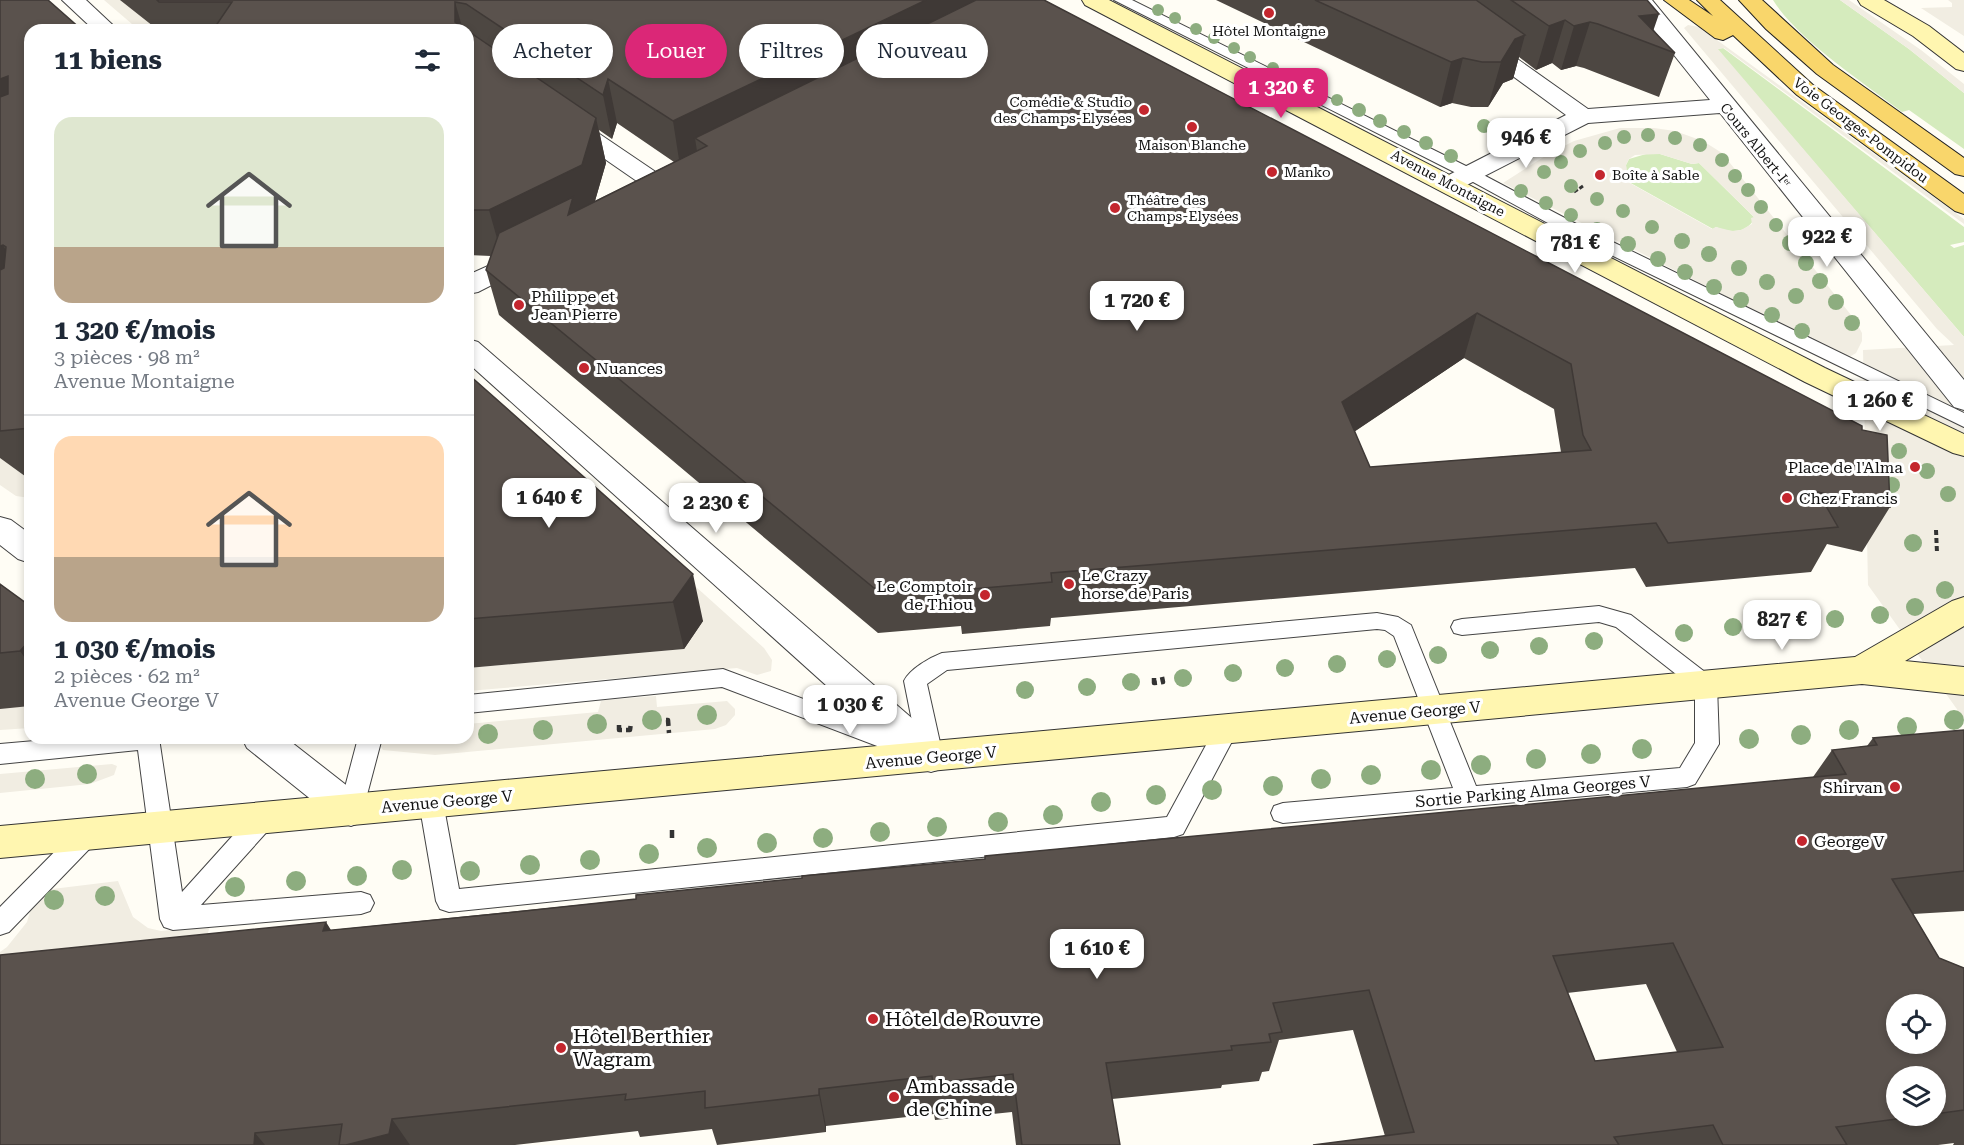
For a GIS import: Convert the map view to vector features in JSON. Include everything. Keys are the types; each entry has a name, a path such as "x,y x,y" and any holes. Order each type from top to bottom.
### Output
{"main road":[{"path":"1675,0 1805,90"},
{"name":"Voie Georges-Pompidou","path":"1708,0 1805,90 1964,206"},
{"name":"Voie Georges-Pompidou","path":"1750,0 1790,40 1827,71 1964,169"}],"street":[{"path":"73,0 100,24"},
{"name":"Avenue Montaigne","path":"1093,0 1460,179 1815,375 1964,446"},
{"path":"1420,0 1583,116"},
{"name":"Cours Albert-Iᵉʳ","path":"1641,0 1964,400"},
{"path":"1869,0 1921,31 1964,64"},
{"path":"1460,179 1583,116 1725,106"},
{"path":"547,108 663,188"},
{"path":"474,283 550,245"},
{"path":"474,353 931,757"},
{"path":"1934,364 1964,368"},
{"name":"Avenue George V","path":"1862,670 1964,610"},
{"name":"Avenue George V","path":"0,842 1862,670 1964,681"},
{"path":"268,744 351,810"}],"lane":[{"name":"Avenue Montaigne","path":"1121,0 1460,179 1585,235 1964,422"},
{"path":"1462,627 1599,614 1623,621 1706,685"},
{"path":"931,757 915,681 942,662 1365,622 1390,623 1403,631 1468,797"},
{"path":"474,703 723,678 931,757"},
{"name":"Sortie Parking Alma Georges V","path":"1283,813 1687,777 1707,744 1706,685"},
{"path":"431,802 449,902 1174,828 1226,730"},
{"path":"0,754 106,744"},
{"path":"148,744 173,919"},
{"path":"351,810 368,744"},
{"path":"173,919 264,819"},
{"path":"0,924 88,834"},
{"path":"173,919 361,903"}],"path":[{"path":"1936,530 1937,553"}],"green space":[{"path":"1773,0 1840,0 1909,49 1964,93 1964,149 1909,110 1902,112 1832,60 1798,30"},
{"path":"1723,48 1964,227 1964,242 1950,245 1954,248 1964,245 1964,337 1717,49"},
{"path":"1646,154 1660,154 1692,164 1699,163 1755,218 1747,227 1738,231 1716,227 1713,229 1627,181 1626,165 1629,159"}],"shaded area":[{"path":"104,0 124,0 153,24 132,24"},
{"path":"1840,0 1849,0 1921,50 1964,84 1964,93 1909,49"},
{"path":"1948,0 1964,0 1964,36 1921,8 1952,7 1952,3"},
{"name":"Place de l'Alma","path":"1688,25 1699,27 1964,219 1964,224 1724,48 1718,49 1964,337 1964,719 1868,585 1863,350 1954,345 1937,329 1684,28"},
{"path":"1620,128 1654,128 1675,131 1703,141 1722,153 1855,320 1862,333 1862,341 1856,353 1851,356 1844,355 1826,347 1503,183 1550,153 1574,141","holes":["1660,154 1692,164 1699,163 1754,217 1751,218 1752,224 1741,230 1732,231 1716,227 1712,229 1628,182 1633,179 1626,165 1635,155"]},
{"path":"474,387 764,648 772,660 771,671 757,675 737,668 474,690 474,667 684,649"},
{"path":"0,458 24,475 24,497 16,496 0,485"},
{"path":"656,696 657,707 727,701 735,709 735,715 726,725 715,729 435,755 383,750 381,747 381,744 474,744 474,723 598,712 601,701"},
{"path":"24,706 24,728 0,730 0,708"},
{"path":"112,764 117,766 114,775 90,784 0,793 0,774"},
{"path":"118,881 133,917 148,928 161,931 210,926 199,963 0,999 0,952 7,947 27,922 36,891"}],"building":[{"path":"0,0 48,0 75,24 24,24 24,429 0,431 0,270 4,268 6,247 0,246 0,97 8,94 8,76 0,79"},
{"path":"157,0 926,0 876,24 856,24 856,33 844,39 844,24 739,24 739,78 763,78 673,121 608,79 603,95 577,78 613,78 613,24 496,24 466,4 455,2 455,22 458,24 217,24 232,2 159,2"},
{"path":"976,0 1044,0 1862,426 1862,430 1887,435 1890,507 1818,492 1838,527 1668,543 1656,523 1051,573 1052,582 961,590 961,581 874,588 486,270 499,233 573,197 568,215 707,146 695,138 817,78 844,78 844,65 856,59 856,78 988,78 988,24 927,24","holes":["1477,313 1571,364 1583,435 1591,450 1370,467 1342,402"]},
{"path":"1315,0 1476,0 1525,35 1515,39 1501,62 1482,62 1463,58 1451,62"},
{"path":"1511,0 1647,0 1659,14 1639,16 1675,53 1590,22 1574,26 1565,20 1549,26"},
{"path":"474,35 492,47 492,78 537,78 596,118 582,165 489,210 474,210"},
{"path":"474,379 693,574 673,602 474,619"},
{"path":"0,584 24,602 24,647 20,651 0,653"},
{"path":"1964,730 1964,871 1892,879 1939,958 1964,968 1964,1110 1946,1112 1946,1066 1886,1066 1886,1120 1836,1127 1847,1145 1723,1145 1713,1125 1614,1137 1619,1145 1313,1145 1414,1132 1369,990 1273,1003 1282,1032 1269,1034 1271,1042 1231,1046 1232,1050 1106,1063 1120,1145 1022,1145 1013,1074 933,1083 932,1076 819,1089 819,1095 705,1108 705,1091 625,1100 626,1094 392,1119 389,1134 346,1145 339,1145 342,1124 255,1133 254,1145 0,1145 0,955 326,922 323,931 636,899 636,895 802,878 802,876 985,859 985,856 1846,774 1832,750 1877,745 1873,738","holes":["1673,943 1723,1047 1595,1061 1553,956"]}],"place":[{"name":"Hôtel Montaigne","path":"1269,13"},
{"name":"Comédie & Studio des Champs-Elysées","path":"1144,110"},
{"name":"Maison Blanche","path":"1192,127"},
{"name":"Manko","path":"1272,172"},
{"name":"Boîte à Sable","path":"1600,175"},
{"name":"Théâtre des Champs-Elysées","path":"1115,208"},
{"name":"Philippe et Jean Pierre","path":"519,305"},
{"name":"Nuances","path":"584,368"},
{"name":"Place de l'Alma","path":"1915,467"},
{"name":"Chez Francis","path":"1787,498"},
{"name":"Le Crazy horse de Paris","path":"1069,584"},
{"name":"Le Comptoir de Thiou","path":"985,595"},
{"name":"Shirvan","path":"1895,787"},
{"name":"George V","path":"1802,841"},
{"name":"Hôtel de Rouvre","path":"873,1019"},
{"name":"Hôtel Berthier Wagram","path":"561,1048"},
{"name":"Ambassade de Chine","path":"894,1097"}]}
